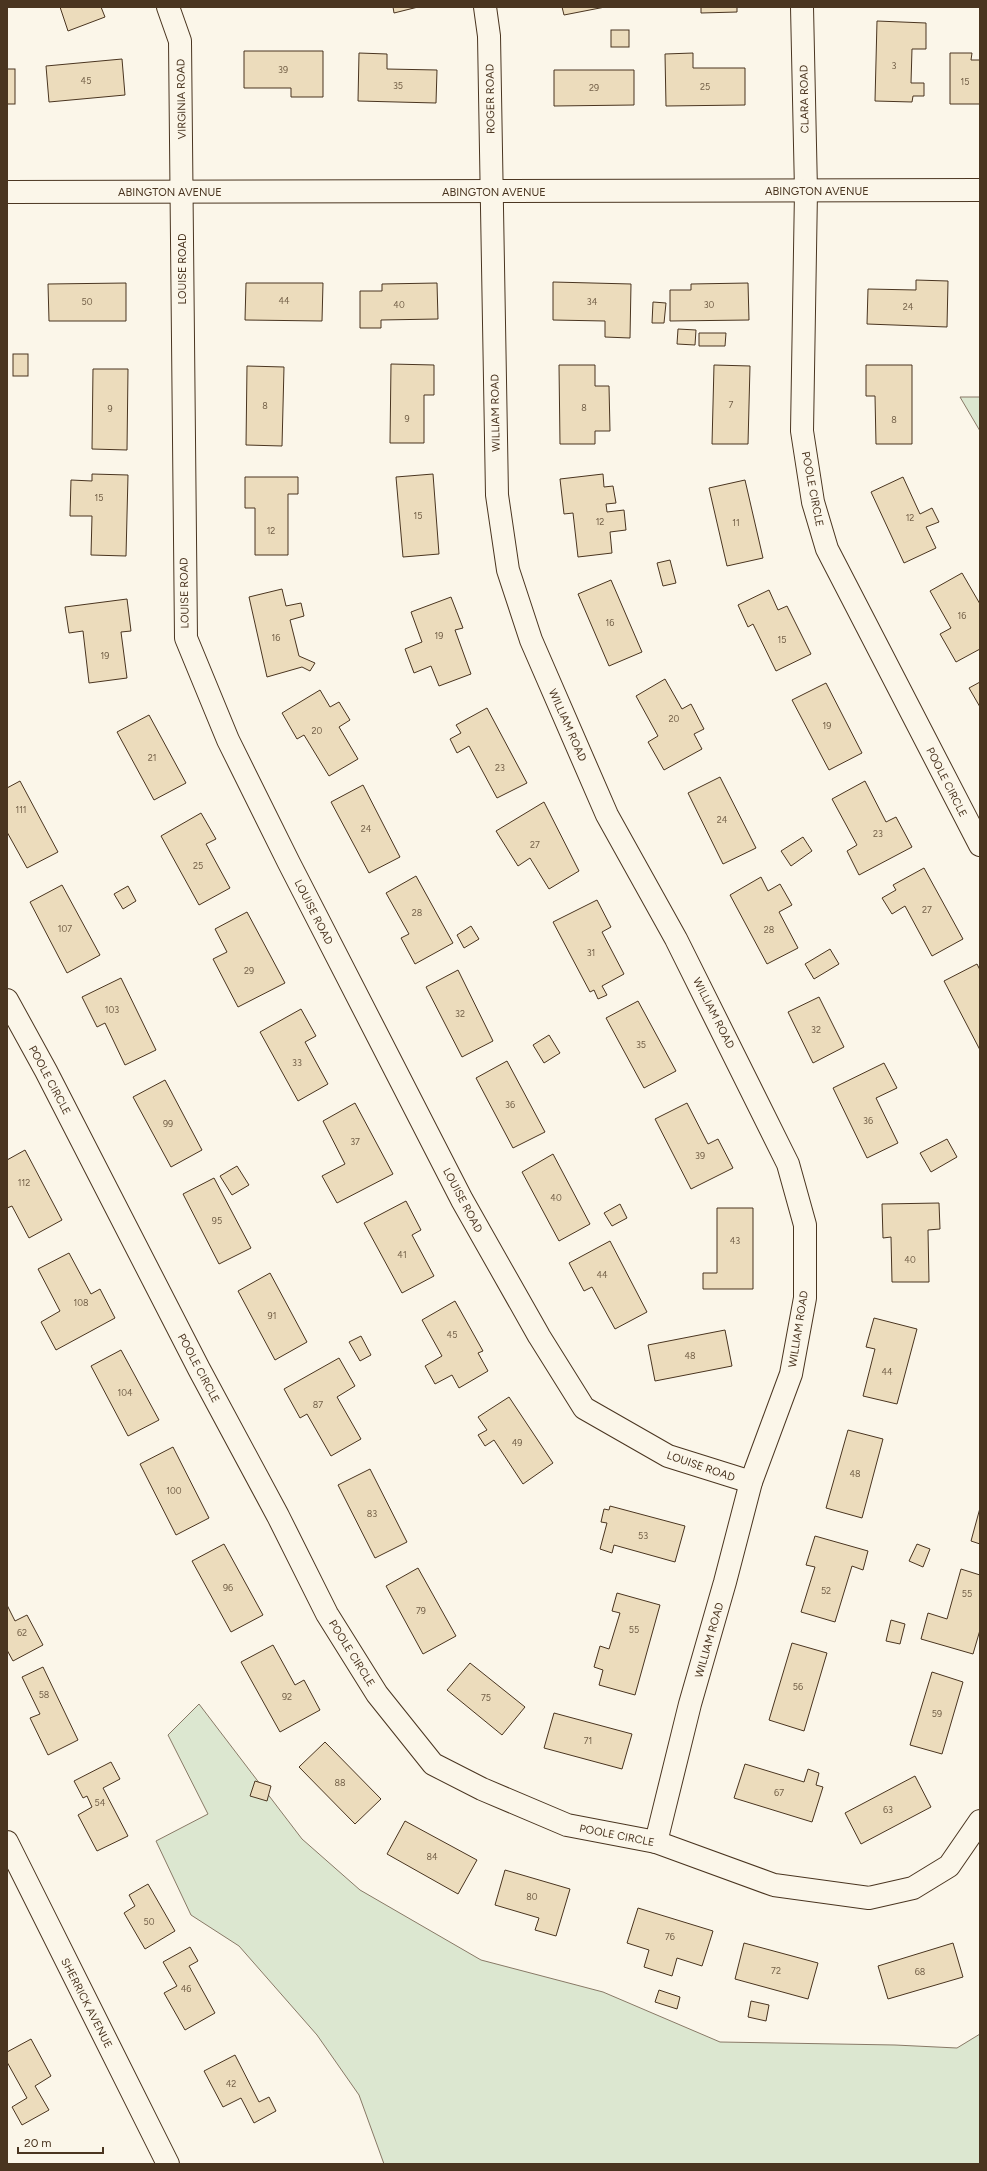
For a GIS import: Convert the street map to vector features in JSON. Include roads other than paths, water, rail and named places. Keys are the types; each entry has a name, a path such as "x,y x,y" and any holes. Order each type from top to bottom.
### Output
{"street":[{"name":"VIRGINIA ROAD","path":"168,7 180,41 182,192"},
{"name":"ROGER ROAD","path":"485,7 489,36 492,192"},
{"name":"CLARA ROAD","path":"802,7 806,191"},
{"name":"ABINGTON AVENUE","path":"7,192 980,190"},
{"name":"POOLE CIRCLE","path":"806,191 802,431 813,502 826,550 980,845"},
{"name":"LOUISE ROAD","path":"182,192 186,638 228,740 289,863 462,1200 539,1336 584,1408 668,1456 751,1482"},
{"name":"WILLIAM ROAD","path":"492,192 497,495 508,570 531,640 607,815 676,939 747,1079 788,1164 805,1225 805,1298 790,1374 751,1482 725,1582 690,1704 656,1842"},
{"name":"POOLE CIRCLE","path":"7,1000 53,1085 199,1369 278,1516 327,1614 377,1694 433,1764 482,1789 567,1825 656,1842 774,1885 870,1898 913,1888 948,1866 980,1821"},
{"name":"SHERRICK AVENUE","path":"7,1842 168,2164"}]}
